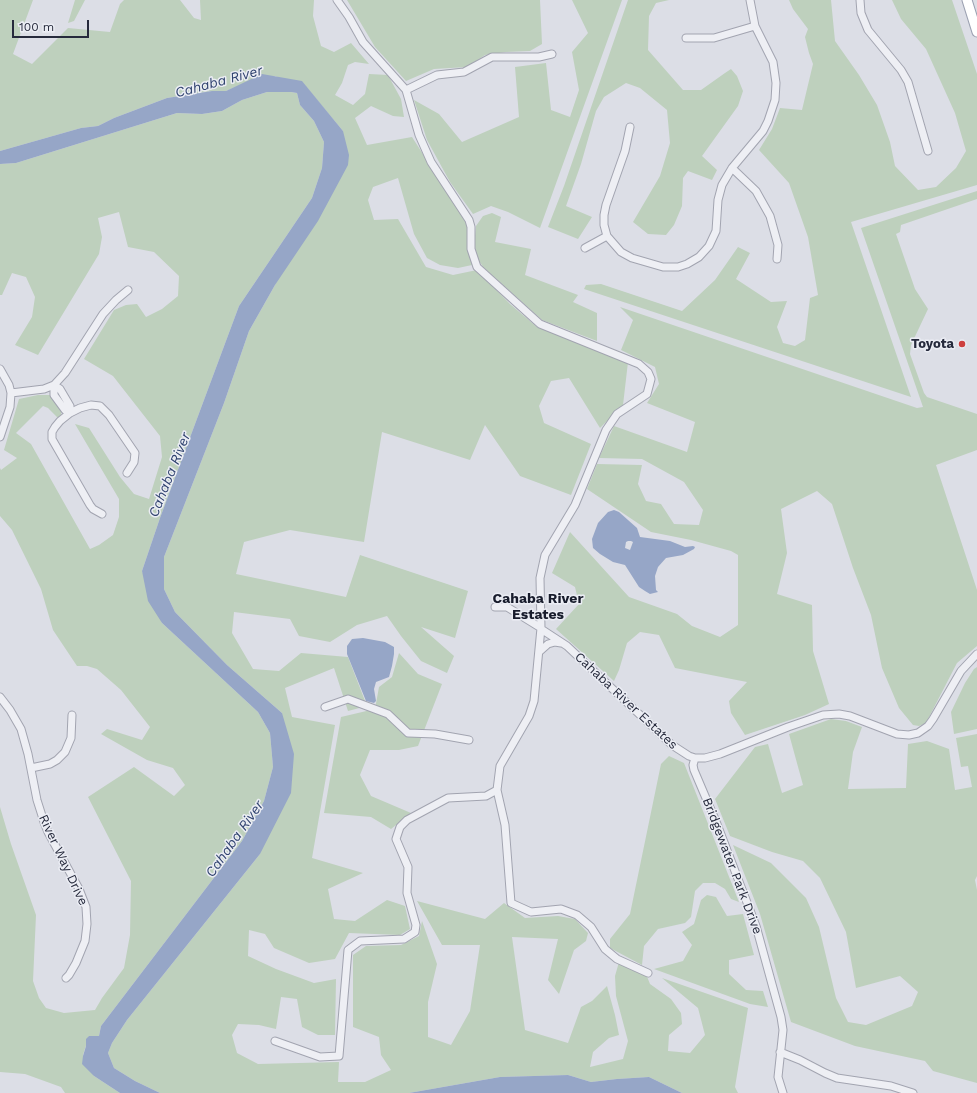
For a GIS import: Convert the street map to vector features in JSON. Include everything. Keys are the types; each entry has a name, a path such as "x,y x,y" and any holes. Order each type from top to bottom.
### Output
{"main road":[{"path":"967,0 977,32"}],"street":[{"path":"337,0 349,17 363,42 406,90 419,135 429,156 469,220 471,227 471,249 477,267 540,324 639,364 648,372 651,380 647,394 617,414 606,430 575,505 545,555 540,578 541,628 534,701 529,716 500,766 497,790 505,825 511,903 531,912 561,909 577,915 591,927 605,949 617,959 648,973"},
{"path":"630,127 625,151 606,205 604,225 607,236 615,247 626,255 653,265 673,267 694,261 706,250 713,238 716,225 719,194 726,176 762,131 772,110 776,96 773,62 755,26 750,0"},
{"path":"860,0 861,13 868,30 901,70 908,82 928,151"},
{"path":"686,38 714,38 755,26"},
{"path":"406,90 437,75 464,72 492,57 539,57 552,54"},
{"path":"732,168 756,191 770,216 778,245 777,259"},
{"path":"584,248 607,236"},
{"path":"11,393 44,389 54,385 65,373 103,314 128,290"},
{"path":"0,370 9,385 11,393 10,407 0,437"},
{"path":"54,385 54,395 65,410 70,413"},
{"path":"102,514 93,509 90,505 52,439 52,432 55,427 70,413 91,405 100,406 104,409 135,453 134,462 127,474"},
{"name":"Cahaba River Estates","path":"495,607 507,607 567,646 672,745 695,758"},
{"path":"539,652 548,644 555,642 561,643"},
{"path":"695,758 705,758 720,754 811,718 831,714 858,718 897,734 909,735 918,733 928,726 961,671 977,654"},
{"name":"River Way Drive","path":"0,697 10,710 21,729 37,800 44,822 80,892 86,908 87,924 85,941 73,970 66,978"},
{"path":"325,707 348,699 388,714 408,733 435,734 469,740"},
{"path":"31,768 50,764 57,760 65,752 71,738 72,715"},
{"name":"Bridgewater Park Drive","path":"695,758 693,765 694,770 718,824 756,926 781,1017 783,1030 778,1077 783,1093"},
{"path":"275,1041 320,1058 339,1056 348,950 360,941 404,939 415,932 416,925 407,893 408,867 396,839 400,827 407,820 448,798 486,796 497,790"},
{"path":"780,1052 800,1060 825,1074 837,1078 886,1085 898,1090 913,1093"}],"green space":[{"path":"0,0 33,0 13,54 32,64 68,28 110,32 120,4 124,0 180,0 194,18 201,20 200,0 314,0 313,16 321,46 334,52 351,43 369,64 355,62 348,65 342,83 335,95 353,105 365,94 369,74 388,75 401,99 404,117 393,116 371,106 355,118 367,145 412,137 462,215 469,230 468,250 472,265 458,268 440,265 427,258 414,234 398,178 373,187 368,200 374,220 398,219 426,267 453,275 477,270 510,304 537,327 628,362 623,405 600,428 569,378 551,381 539,406 544,423 591,444 571,495 520,476 485,425 470,460 382,432 364,542 290,530 244,542 236,574 346,597 360,555 468,591 455,638 421,627 454,656 447,673 421,661 387,616 357,625 330,642 299,636 290,619 234,612 232,633 253,669 279,671 301,653 348,657 367,706 348,711 334,668 285,688 292,717 335,725 312,858 363,873 328,889 334,919 355,921 387,900 405,906 410,929 400,935 349,933 335,959 309,963 274,948 265,934 249,930 248,956 276,969 314,983 336,979 335,1035 318,1035 302,1027 297,999 281,997 276,1029 259,1025 238,1024 232,1035 237,1053 258,1064 339,1062 338,1082 365,1082 391,1070 381,1055 379,1037 353,1027 353,955 366,946 401,945 419,936 422,921 437,964 428,1002 428,1037 451,1045 470,1011 480,945 442,945 417,901 485,919 504,903 525,918 558,916 575,919 588,933 586,941 574,950 559,994 548,980 558,939 512,937 525,1030 568,1043 581,1007 592,1001 607,986 619,1035 609,1038 593,1052 590,1067 623,1059 628,1041 616,996 615,976 619,962 646,974 650,984 671,999 681,1013 682,1024 669,1035 668,1051 690,1053 705,1035 698,1008 662,978 748,1008 735,1087 738,1093 682,1093 649,1077 591,1082 568,1075 500,1077 409,1093 160,1093 135,1081 114,1068 108,1053 112,1043 127,1020 260,854 282,713 227,665 175,612 164,589 164,557 224,403 249,331 275,285 343,131 302,82 282,79 275,76 243,84 226,91 212,91 167,98 114,118 98,126 81,128 0,151"},
{"path":"75,0 85,0 74,21 68,23"},
{"path":"347,0 540,0 542,44 530,51 485,55 467,67 434,69 406,81 375,47"},
{"path":"572,0 622,0 540,228 508,212 491,206 473,214 450,182 427,140 414,100 439,114 462,142 519,117 515,67 546,63 551,110 570,117 579,90 572,52 588,33"},
{"path":"628,0 669,0 656,3 649,16 648,50 683,90 701,90 731,69 737,76 743,91 738,106 702,156 717,170 712,180 688,171 683,178 682,206 674,225 666,235 648,234 633,222 660,176 670,143 667,110 640,88 626,83 604,97 596,111 581,164 566,206 592,217 578,239 548,227 564,186"},
{"path":"789,0 831,0 835,41 859,75 877,105 890,142 895,166 918,190 936,187 956,168 966,151 955,113 926,49 901,19 892,0 952,0 977,74 977,185 851,222 911,397 584,289 586,285 601,284 682,311 715,280 738,247 750,253 736,279 771,302 787,301 777,327 783,343 795,346 805,340 810,298 818,295 808,237 789,183 759,150 772,129 780,108 802,110 813,64 805,37 808,29 793,9"},
{"path":"267,92 297,93 300,105 314,121 324,142 322,168 312,198 239,306 160,518 142,571 162,623 258,712 270,733 273,767 264,801 242,841 101,1026 99,1036 89,1036 83,1055 94,1076 120,1093 65,1093 61,1087 25,1074 0,1072 0,807 11,844 36,915 33,981 39,998 46,1008 64,1013 95,1010 124,968 130,935 131,881 88,797 134,767 174,796 185,785 173,768 147,760 101,734 107,729 142,740 150,727 121,690 97,669 87,666 77,666 53,630 41,589 12,530 0,516 0,468 1,470 17,458 4,450 19,399 38,395 51,395 61,411 61,415 58,418 48,408 43,406 16,433 31,444 90,549 99,545 113,535 119,517 119,499 75,424 89,428 120,477 134,494 149,499 162,457 160,436 113,376 84,359 114,310 126,305 137,304 146,317 162,309 178,296 179,276 154,252 128,247 119,212 98,218 102,237 99,254 38,355 15,345 32,317 35,297 26,277 12,273 2,295 0,295 0,164 16,163 177,113 202,114 222,111 242,100"},
{"path":"977,191 977,199 901,225 900,232 896,234 915,289 928,309 911,345 910,354 924,393 927,397 977,414 977,450 936,465 977,590 977,646 957,663 926,723 919,726 913,725 899,708 882,668 871,615 853,568 832,504 817,491 781,509 787,553 777,594 812,605 813,651 829,704 805,715 745,735 731,713 729,701 747,682 675,668 659,635 640,632 627,643 614,681 556,629 579,604 575,587 552,573 570,532 629,597 677,614 692,626 720,637 738,625 738,555 731,551 691,540 651,532 587,489 597,464 642,465 638,484 646,501 661,504 674,524 699,525 703,510 684,482 642,459 599,458 614,426 687,452 695,422 647,403 659,384 655,367 621,350 633,320 620,307 917,408 923,407 861,228"},
{"path":"492,213 501,217 495,242 531,249 525,275 578,295 573,302 597,313 597,341 542,320 484,268 479,261 474,245 476,226 483,216"},
{"path":"399,653 418,674 442,684 418,746 399,750 370,750 360,775 371,796 411,813 391,829 371,817 324,813 341,717 375,709 379,687 392,677"},
{"path":"977,667 977,729 954,734 951,712 965,683"},
{"path":"831,719 846,721 862,727 853,752 848,789 906,788 908,744 927,741 949,749 955,790 972,787 968,766 961,767 956,738 977,734 977,876 975,880 977,890 977,1083 933,1071 925,1061 855,1046 791,1022 760,914 733,845 771,863 806,898 819,927 836,998 848,1022 866,1025 912,1006 918,992 900,976 856,988 846,932 820,878 803,861 772,852 730,836 715,799 755,747 768,744 782,793 803,785 789,734"},
{"path":"669,756 684,763 739,902 731,899 725,889 715,883 703,883 695,891 691,917 685,923 658,929 644,946 642,965 610,948 610,939 630,914 661,764"},
{"path":"707,895 716,897 727,916 743,914 754,955 729,960 729,974 746,990 763,991 768,1007 750,1004 654,969 683,961 692,945 682,932 694,924 701,900"}],"water":[{"path":"262,74 302,81 343,131 349,155 348,165 318,221 275,285 249,331 224,403 164,557 164,589 175,612 227,665 282,713 294,754 291,793 260,854 127,1020 112,1043 108,1053 114,1068 135,1081 160,1093 120,1093 94,1076 82,1064 86,1039 89,1036 99,1036 101,1026 242,841 264,801 273,767 270,733 258,712 162,623 148,601 142,571 160,518 239,306 312,198 322,168 324,142 314,121 300,105 297,93 267,92 242,100 222,111 202,114 177,113 16,163 0,164 0,151 81,128 98,126 114,118 167,98 212,91 226,91"},
{"path":"614,510 619,512 637,528 640,537 670,541 685,547 695,547 683,555 666,558 658,567 655,576 656,590 658,592 650,594 639,587 625,565 613,562 593,548 592,539 598,523 608,512","holes":["626,542 633,542 630,550 625,548"]},
{"path":"363,638 385,642 394,647 389,677 376,682 374,689 376,701 374,703 366,701 347,654 347,646 352,639"},
{"path":"568,1075 591,1082 649,1077 682,1093 409,1093 500,1077"}],"place":[{"name":"Toyota","path":"962,344"}],"district":[{"name":"Cahaba River Estates","path":"538,608"}],"water label":[{"name":"Cahaba River","path":"219,82"},
{"name":"Cahaba River","path":"170,475"},
{"name":"Cahaba River","path":"235,839"}]}
